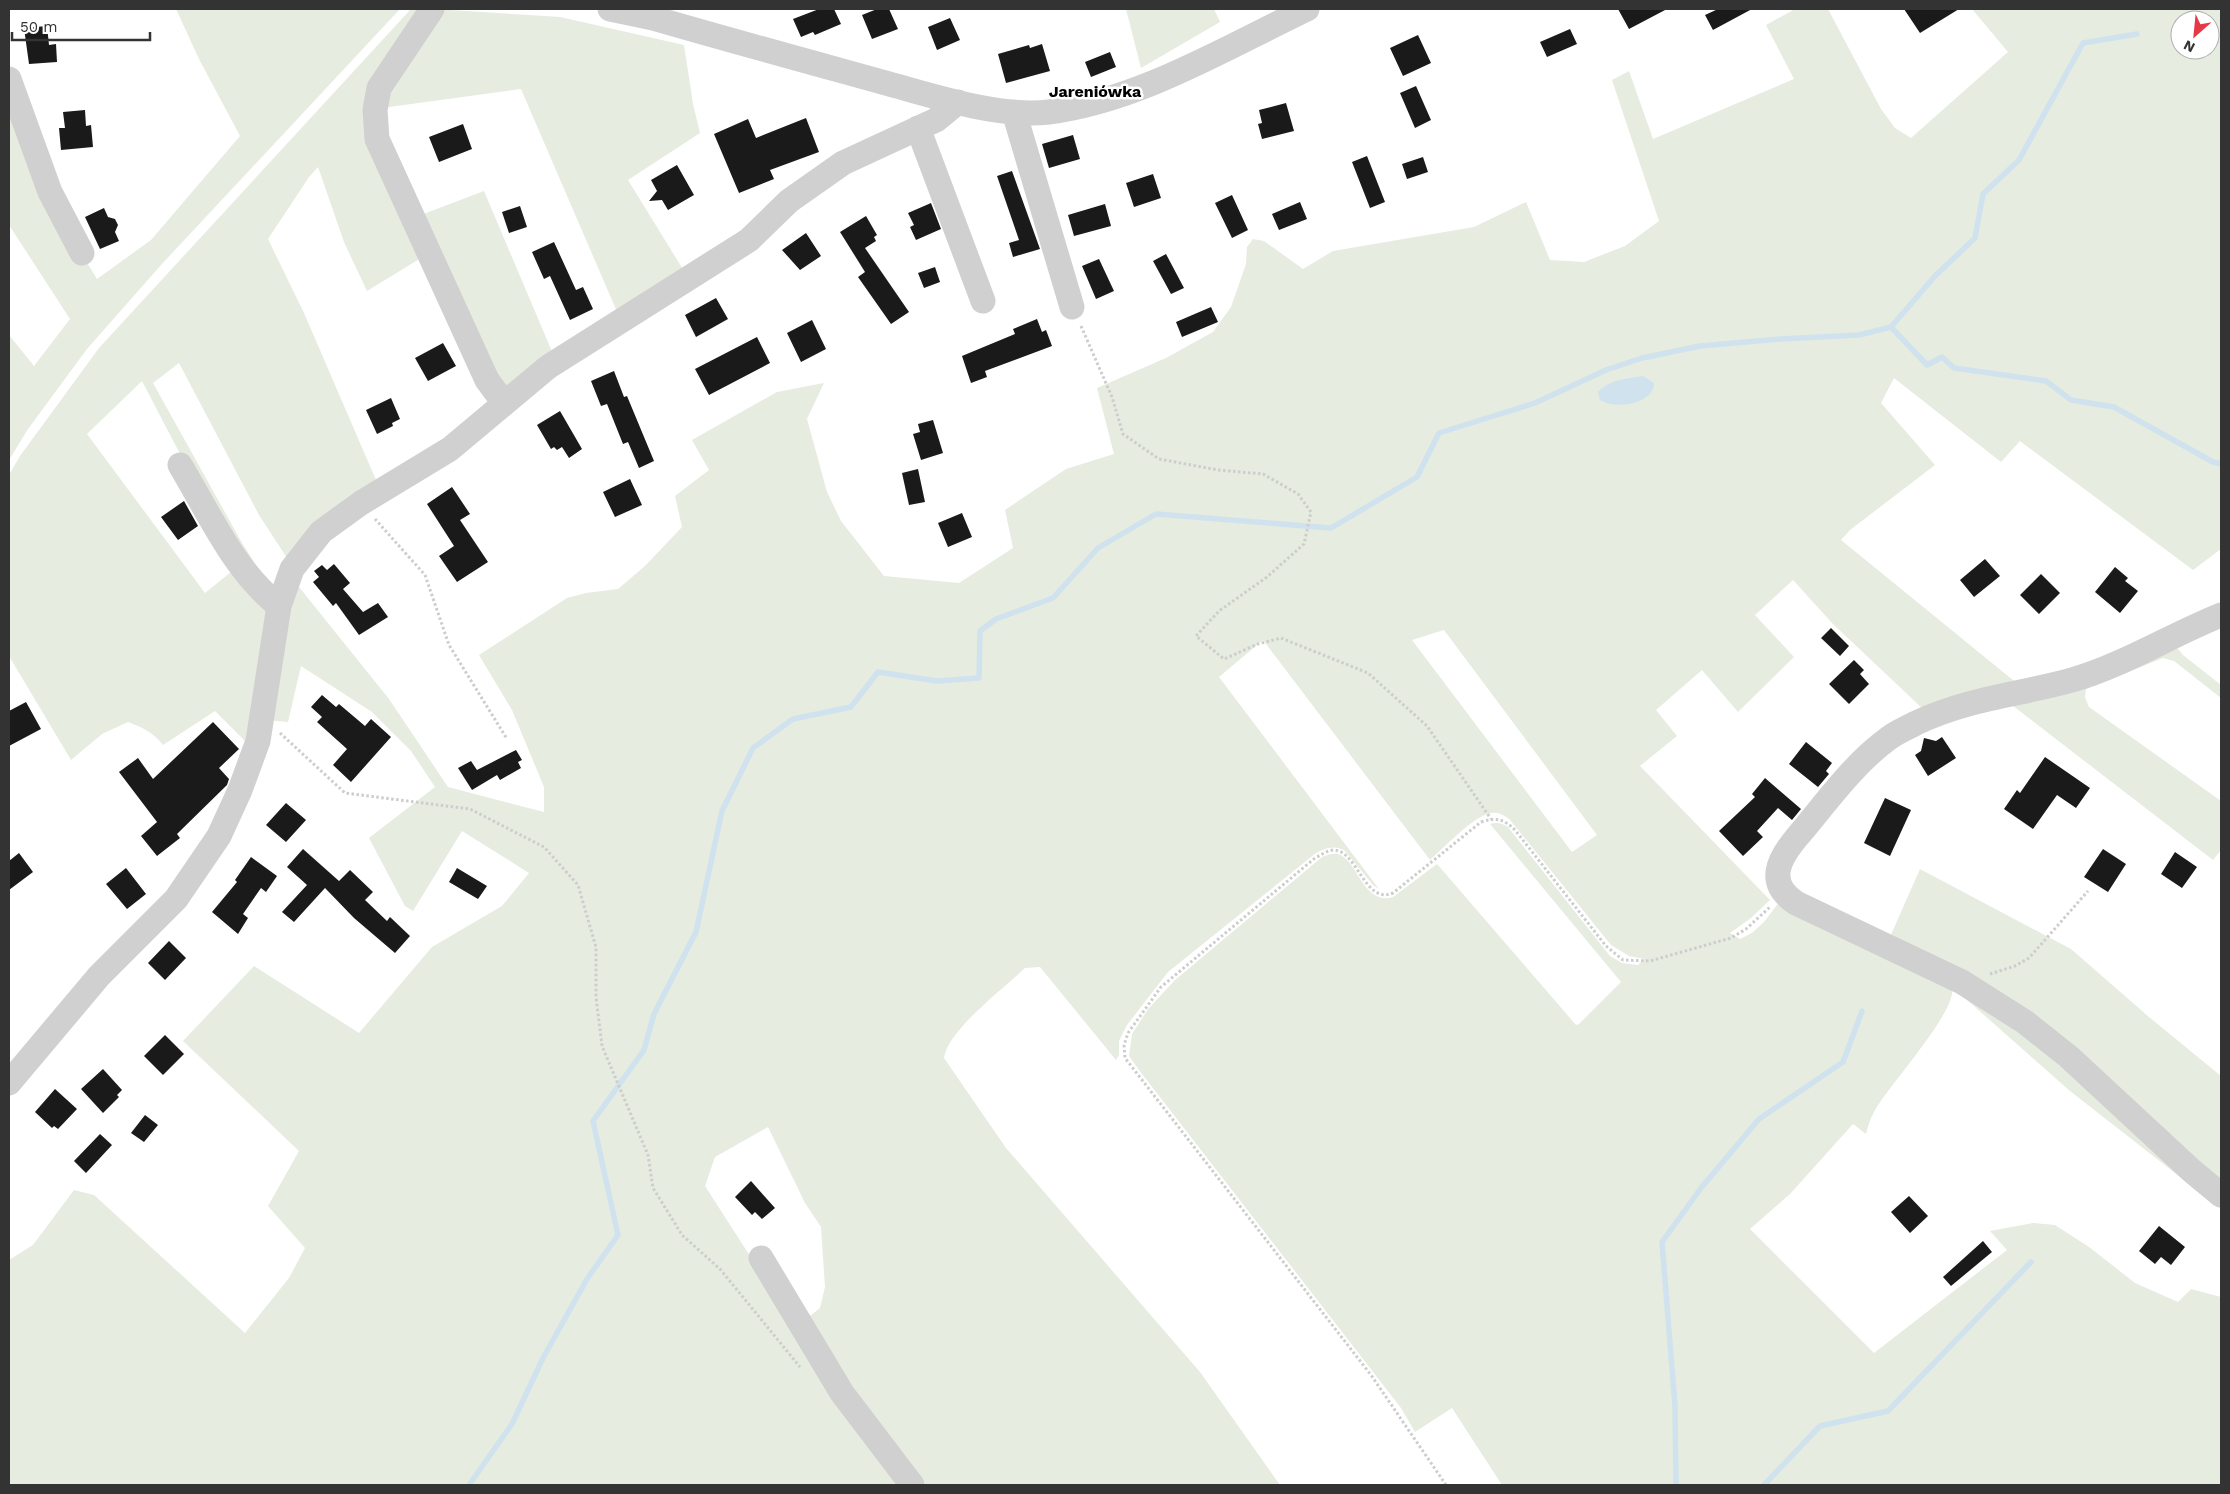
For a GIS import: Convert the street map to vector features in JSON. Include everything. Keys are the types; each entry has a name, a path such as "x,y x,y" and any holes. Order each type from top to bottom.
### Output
{"street":[{"path":"432,9 379,88 375,110 377,138 487,380 504,403"},
{"path":"610,9 653,18 958,102 1014,112 1047,112 1082,106 1140,89 1307,9"},
{"path":"9,78 50,192 82,253"},
{"path":"9,1083 99,976 176,899 219,836 240,790 258,741 279,606 292,569 321,532 361,504 450,449 548,367 749,240 789,201 843,163 936,120 958,102"},
{"path":"1014,112 1072,307"},
{"path":"918,128 982,301"},
{"path":"180,465 235,557 266,596 279,606"},
{"path":"2221,615 2094,672 2071,680 1999,695 1952,708 1892,736 1879,746 1843,783 1792,844 1779,864 1778,883 1787,898 1962,982 2025,1022 2069,1057 2192,1171 2221,1194"},
{"path":"761,1258 842,1393 912,1485"}],"path":[{"path":"1072,307 1112,397 1123,434 1159,459 1218,470 1263,474 1298,494 1311,512 1304,544 1267,577 1219,611 1196,636 1224,659 1258,644 1281,638 1368,673 1427,726 1491,819"},
{"path":"361,504 425,575 449,645 507,739"},
{"path":"260,723 282,734 345,793 470,809 544,847 578,885 596,947 596,996 602,1046 648,1155 654,1188 682,1235 720,1269 802,1370"},
{"path":"1446,1485 1371,1375 1125,1058 1124,1045 1136,1020 1160,987 1315,858 1334,850 1346,856 1373,890 1380,894 1388,895 1481,822 1491,819 1507,822 1606,946 1623,960 1650,961 1731,938 1759,918 1782,890"},
{"path":"1962,982 2015,966 2029,958 2088,891"}],"shaded area":[{"path":"176,9 400,9 161,265 87,349 28,429 9,460 9,335 34,366 70,319 9,225 9,99 83,256 97,279 151,240 240,136 199,59"},
{"path":"411,9 426,9 372,86 421,258 367,291 344,242 318,167 309,177 268,239 304,313 379,487 289,561 259,515 179,363 153,383 242,543 275,595 191,475 142,381 87,434 205,593 236,568 272,614 250,746 215,711 163,745 147,731 128,722 102,734 71,760 9,656 9,475 20,456 99,348"},
{"path":"434,9 560,17 684,45 693,104 700,133 628,180 684,271 618,314 521,89 382,108"},
{"path":"1126,9 1214,9 1220,22 1141,68"},
{"path":"1795,9 1828,9 1881,109 1895,128 1911,138 2008,52 1972,9 2221,9 2221,549 2193,570 2020,441 2001,462 1894,378 1881,403 1935,465 1850,530 1841,540 2019,685 1924,710 1832,623 1793,580 1755,615 1794,657 1738,712 1702,670 1656,710 1677,736 1640,766 1770,900 1751,918 1730,933 1740,939 1752,933 1764,922 1780,901 1952,988 1951,999 1944,1014 1920,1050 1881,1100 1871,1117 1866,1134 1853,1124 1790,1194 1750,1229 1874,1353 2007,1250 1990,1231 2033,1223 2055,1225 2089,1247 2135,1283 2178,1302 2191,1289 2221,1297 2221,1485 1502,1485 1452,1408 1415,1432 1401,1408 1129,1056 1132,1034 1148,1009 1175,980 1322,857 1334,854 1345,858 1368,889 1375,895 1383,898 1393,897 1437,864 1576,1025 1579,1024 1621,982 1490,824 1493,823 1499,823 1508,827 1610,956 1622,963 1638,965 1644,959 1629,956 1611,945 1510,820 1502,815 1492,813 1477,819 1430,860 1263,640 1219,677 1379,889 1373,885 1344,850 1330,848 1316,853 1168,972 1127,1025 1119,1041 1119,1055 1116,1060 1040,967 1025,968 978,1010 955,1035 947,1047 944,1058 1006,1148 1200,1372 1280,1485 918,1485 805,1320 820,1308 825,1287 821,1227 805,1203 768,1127 715,1157 705,1186 795,1326 905,1485 9,1485 9,1260 33,1245 74,1190 94,1195 245,1333 289,1278 305,1248 268,1206 299,1151 183,1041 254,966 359,1033 432,947 502,906 529,873 462,831 413,911 405,906 369,838 435,787 411,751 372,712 301,666 288,722 266,720 295,582 389,699 448,787 544,812 544,787 512,710 479,655 567,598 586,593 618,589 645,566 682,527 675,496 709,470 692,440 777,392 824,383 807,419 827,492 841,521 884,576 959,583 1013,548 1005,510 1066,469 1114,454 1097,388 1166,358 1213,332 1231,307 1246,264 1247,247 1253,239 1264,241 1303,269 1333,251 1474,227 1526,202 1550,260 1584,262 1625,246 1659,221 1612,80 1629,71 1653,139 1794,79 1766,25","holes":["1444,630 1597,835 1572,852 1412,640"]},
{"path":"484,191 553,354 503,389 421,215"},
{"path":"2175,645 2183,655 2221,685 2221,698 2174,661 2163,658 2086,689 2085,697 2089,707 2221,801 2221,850 2213,860 2004,699"},
{"path":"1920,869 2071,949 2221,1076 2221,1209 2070,1091 1966,999 1890,937"}],"water":[{"path":"1643,376 1654,383 1648,396 1641,400 1624,405 1615,405 1600,400 1598,392 1608,384"}],"building":[{"path":"819,9 834,9 841,24 815,35 813,32 801,37 793,19"},
{"path":"877,9 889,9 898,29 872,39 862,15"},
{"path":"1618,9 1667,9 1629,29"},
{"path":"1718,9 1752,9 1713,30 1705,15"},
{"path":"1904,9 1959,9 1920,33"},
{"path":"950,18 960,40 937,50 928,27"},
{"path":"47,26 49,45 56,44 57,62 29,64 24,28"},
{"path":"1570,29 1577,44 1547,57 1540,42"},
{"path":"1418,35 1431,63 1403,76 1390,48"},
{"path":"1042,44 1050,71 1006,83 998,54 1029,45 1030,48"},
{"path":"1110,52 1116,67 1091,77 1085,62"},
{"path":"1416,86 1431,120 1415,128 1400,93"},
{"path":"1286,103 1294,131 1262,139 1258,124 1262,123 1259,110"},
{"path":"85,110 86,126 91,125 93,147 61,150 59,128 65,128 63,112"},
{"path":"806,118 819,152 770,170 774,179 739,193 714,134 748,119 756,138"},
{"path":"463,124 472,149 439,162 429,137"},
{"path":"1073,135 1080,159 1049,168 1042,144"},
{"path":"1367,156 1385,202 1370,208 1352,162"},
{"path":"1423,157 1428,172 1407,179 1402,164"},
{"path":"677,165 694,195 668,210 662,200 649,201 657,191 651,180"},
{"path":"1012,171 1040,249 1013,257 1009,243 1019,240 997,176"},
{"path":"1153,174 1161,198 1134,207 1126,183"},
{"path":"1232,195 1248,230 1232,238 1215,203"},
{"path":"1300,202 1307,219 1279,230 1272,214"},
{"path":"931,203 941,229 916,240 910,227 914,225 908,213"},
{"path":"1105,204 1111,226 1074,236 1068,215"},
{"path":"520,206 527,227 509,233 502,212"},
{"path":"104,208 108,217 115,219 118,225 115,232 119,241 100,249 85,217"},
{"path":"866,216 877,235 874,237 876,241 865,248 909,312 891,324 858,277 865,272 840,232"},
{"path":"806,233 821,256 800,270 782,250"},
{"path":"554,242 576,290 583,287 593,309 570,320 550,276 544,279 532,252"},
{"path":"1166,254 1184,288 1171,294 1153,261"},
{"path":"1099,259 1114,291 1096,299 1082,266"},
{"path":"935,267 940,282 924,288 918,273"},
{"path":"716,298 728,319 696,337 685,315"},
{"path":"1211,307 1218,322 1182,337 1176,322"},
{"path":"1037,319 1042,332 1046,330 1052,346 985,371 987,377 971,383 962,356 1015,334 1013,329"},
{"path":"812,320 826,349 801,362 787,333"},
{"path":"757,337 770,363 709,395 695,369"},
{"path":"443,343 456,366 428,381 415,358"},
{"path":"614,371 624,397 627,396 654,461 639,468 628,442 623,444 607,404 601,406 591,381"},
{"path":"391,398 400,419 392,423 393,426 377,434 366,410"},
{"path":"560,411 582,449 569,458 562,447 557,450 554,447 551,449 537,425"},
{"path":"933,420 943,453 921,460 913,434 920,432 918,424"},
{"path":"918,469 925,502 909,505 902,473"},
{"path":"630,479 642,505 615,517 603,492"},
{"path":"452,487 470,514 460,520 488,562 457,582 439,556 454,546 427,504"},
{"path":"184,501 198,526 178,540 161,517"},
{"path":"962,513 972,537 948,547 938,523"},
{"path":"1985,559 2000,576 1974,597 1960,580"},
{"path":"334,564 350,583 343,589 363,612 378,603 388,617 359,635 336,603 333,606 313,582 319,577 314,571 322,565 327,570"},
{"path":"2115,567 2128,578 2125,581 2138,591 2120,613 2095,592"},
{"path":"2041,574 2060,593 2039,614 2020,595"},
{"path":"1831,628 1849,646 1840,656 1821,638"},
{"path":"1854,660 1864,670 1860,674 1869,684 1849,704 1829,684"},
{"path":"322,695 336,707 339,704 365,726 371,719 391,737 351,782 333,765 347,749 317,722 322,717 311,707"},
{"path":"26,702 41,729 9,746 9,711"},
{"path":"213,722 239,749 219,768 229,779 227,785 177,834 180,838 157,856 141,836 157,822 119,772 138,758 153,779"},
{"path":"1942,737 1956,758 1928,776 1915,755 1921,751 1924,738 1936,741"},
{"path":"1806,742 1832,763 1826,771 1829,774 1818,787 1789,764"},
{"path":"516,750 522,760 518,762 521,768 500,780 497,775 472,790 458,768 471,761 477,770"},
{"path":"2045,757 2090,788 2076,808 2057,795 2033,829 2004,809 2017,790 2020,793"},
{"path":"1765,778 1801,809 1792,820 1778,808 1757,831 1763,837 1743,856 1719,831 1755,797 1752,794"},
{"path":"1885,798 1911,810 1890,856 1864,843"},
{"path":"286,803 306,820 286,842 266,825"},
{"path":"303,849 339,881 350,870 373,892 365,900 387,921 390,917 410,936 395,953 354,918 325,888 294,922 282,912 307,885 287,867"},
{"path":"2103,849 2126,864 2108,892 2084,877"},
{"path":"2175,852 2197,867 2182,888 2161,874"},
{"path":"19,853 33,872 9,890 9,861"},
{"path":"251,857 277,876 266,892 261,888 243,914 248,918 238,934 212,912 237,882 235,880"},
{"path":"126,868 146,894 127,909 106,884"},
{"path":"457,868 487,886 478,899 449,882"},
{"path":"169,941 186,958 165,980 148,963"},
{"path":"165,1035 184,1054 163,1075 144,1056"},
{"path":"103,1069 122,1090 117,1095 119,1097 103,1113 81,1089"},
{"path":"55,1089 77,1109 58,1129 54,1126 52,1128 35,1112"},
{"path":"145,1115 158,1125 144,1142 131,1133"},
{"path":"100,1134 112,1145 86,1173 74,1161"},
{"path":"751,1181 775,1208 762,1219 755,1212 752,1215 735,1197"},
{"path":"1909,1196 1928,1216 1910,1233 1891,1212"},
{"path":"2159,1226 2185,1247 2171,1265 2161,1257 2155,1264 2139,1251"},
{"path":"1983,1241 1992,1252 1951,1286 1943,1277"}],"waterway":[{"path":"469,1485 512,1424 543,1358 587,1279 618,1235 593,1121 644,1050 654,1014 696,932 722,811 753,748 793,719 851,707 878,672 937,681 979,678 980,631 996,619 1053,598 1098,548 1156,514 1331,528 1417,477 1439,433 1535,403 1606,370 1642,358 1700,346 1859,335 1891,327 1935,276 1975,238 1983,194 2019,160 2083,43 2137,34"},
{"path":"1891,327 1927,365 1942,357 1954,368 2046,381 2071,400 2114,407 2213,462 2221,464"},
{"path":"1676,1485 1675,1406 1662,1242 1701,1188 1759,1119 1843,1062 1862,1011"},
{"path":"1764,1485 1820,1426 1888,1411 2031,1262"}],"district":[{"name":"Jareniówka","path":"1095,91"}]}
